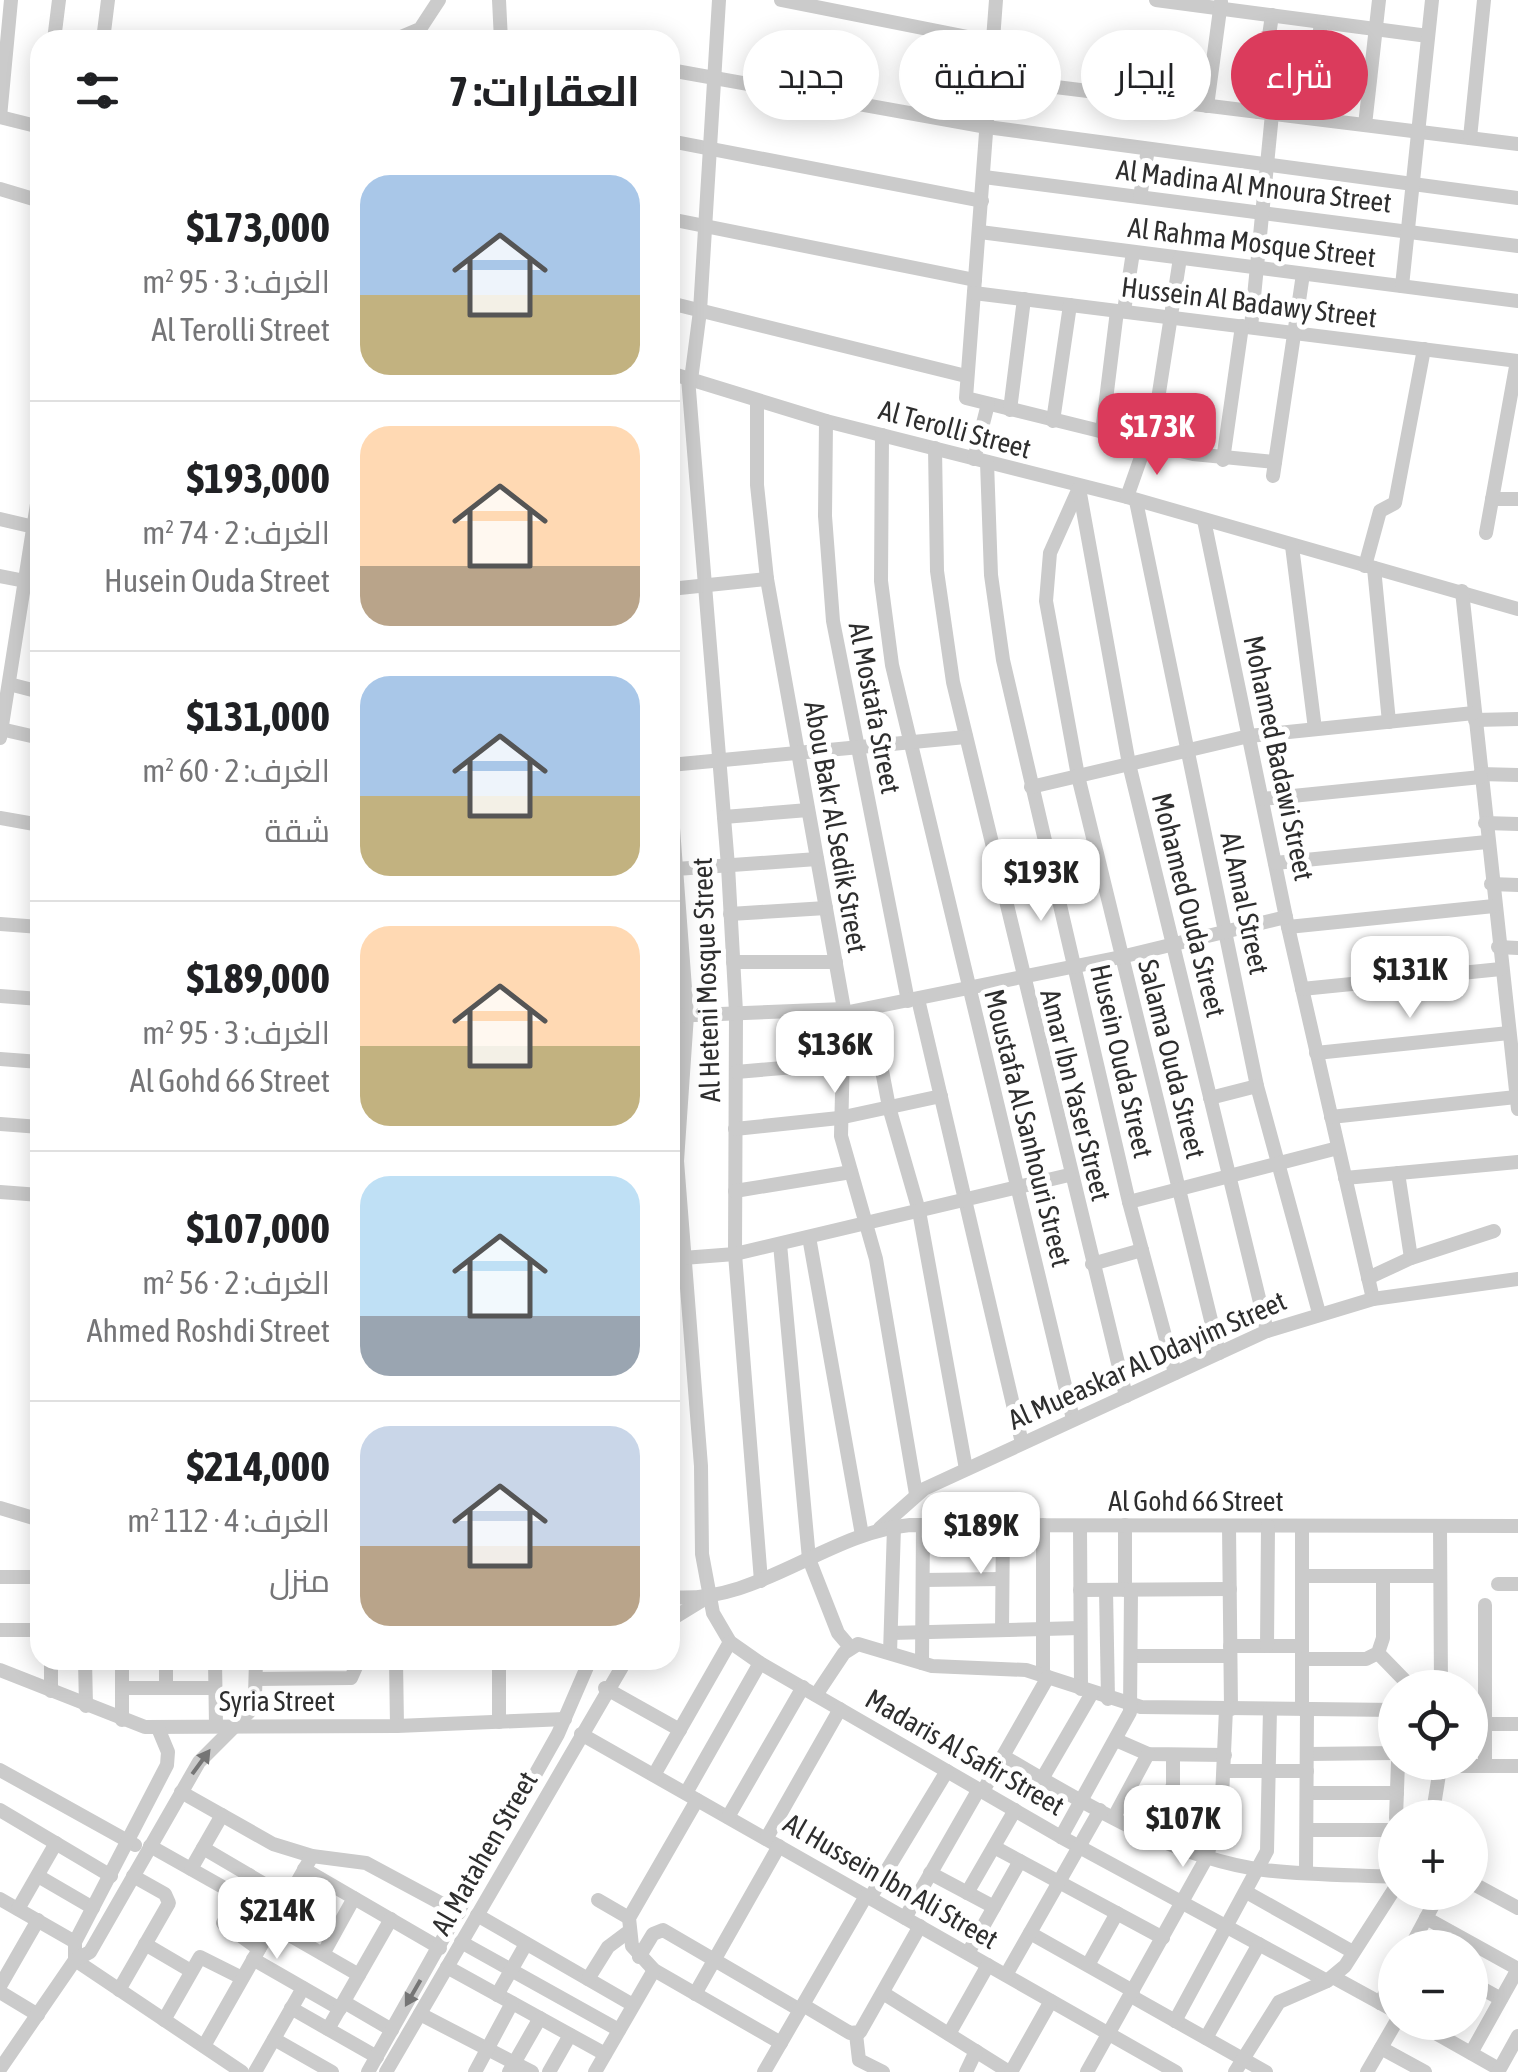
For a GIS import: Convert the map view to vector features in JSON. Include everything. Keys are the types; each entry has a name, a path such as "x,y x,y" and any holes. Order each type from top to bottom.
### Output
{"street":[{"path":"11,0 0,117 30,124"},
{"path":"55,30 58,0"},
{"path":"104,30 108,0"},
{"path":"418,30 439,0"},
{"path":"499,0 503,30"},
{"name":"Al Heteni Mosque Street","path":"719,0 700,311 690,379 728,866 736,1012 735,1254 760,1581"},
{"path":"780,0 932,30"},
{"path":"994,30 996,0"},
{"path":"1156,0 1221,4 1272,16 1428,36"},
{"path":"1365,125 1379,0"},
{"path":"1402,286 1432,0"},
{"path":"1470,138 1484,0"},
{"path":"1211,82 1221,4"},
{"path":"1271,30 1272,16"},
{"path":"1320,30 1321,22"},
{"path":"680,72 987,127 1518,198"},
{"path":"987,120 966,398 1149,444 1274,469 1303,274"},
{"path":"1223,460 1257,268 1267,164 1265,120"},
{"path":"1325,120 1518,144"},
{"path":"680,143 982,201"},
{"path":"1140,197 1148,149"},
{"name":"Al Madina Al Mnoura Street","path":"984,177 1518,246"},
{"path":"0,189 30,198"},
{"path":"680,221 975,286"},
{"name":"Al Rahma Mosque Street","path":"980,232 1518,301"},
{"path":"1102,432 1132,252"},
{"path":"1132,499 1149,444 1180,258"},
{"name":"Hussein Al Badawy Street","path":"975,286 1024,300 1517,361"},
{"path":"1010,410 1024,300"},
{"path":"680,305 966,376"},
{"path":"1054,421 1070,305"},
{"path":"1389,722 1369,567 1380,510 1395,503 1424,349"},
{"path":"1486,533 1517,361"},
{"name":"Al Terolli Street","path":"680,376 826,421 1132,499 1518,609"},
{"name":"Abou Bakr Al Sedik Street","path":"757,401 758,486 767,579 844,1011 840,1118 867,1223 916,1494"},
{"name":"Husein Ouda Street","path":"988,404 981,460 996,618 1031,786 1129,1202 1174,1374"},
{"name":"Al Mostafa Street","path":"826,421 828,568 840,673 912,1000 940,1096 1022,1443"},
{"name":"Moustafa Al Sanhouri Street","path":"882,435 885,624 968,988 1074,1419"},
{"name":"Amar Ibn Yaser Street","path":"935,448 941,608 966,737 1069,1175 1126,1396"},
{"name":"Mohamed Ouda Street","path":"1080,488 1129,764 1267,1331"},
{"name":"Salama Ouda Street","path":"1080,488 1050,553 1044,585 1078,776 1219,1352"},
{"name":"Al Amal Street","path":"1132,499 1257,1086 1319,1312"},
{"path":"1492,499 1518,499"},
{"path":"0,519 30,531"},
{"name":"Mohamed Badawi Street","path":"1204,520 1286,922 1373,1299"},
{"path":"1292,546 1315,729"},
{"path":"0,738 5,689 30,560"},
{"path":"0,576 26,581"},
{"path":"680,588 767,579"},
{"path":"1331,1117 1517,1103 1509,1033 1512,1014 1498,947 1462,592"},
{"path":"0,632 17,635"},
{"path":"5,689 30,691"},
{"path":"1031,786 1249,736 1475,716 1518,719"},
{"path":"1,729 30,736"},
{"path":"680,766 966,737"},
{"path":"1262,799 1518,774"},
{"path":"724,816 808,810"},
{"path":"0,818 30,823"},
{"path":"1485,823 1518,824"},
{"path":"1275,864 1487,842"},
{"path":"680,869 817,859"},
{"path":"1491,884 1518,885"},
{"path":"680,1015 870,1008 1286,922 1494,906"},
{"path":"730,914 826,908"},
{"path":"0,924 30,926"},
{"path":"680,927 686,1015 680,1113"},
{"path":"1498,947 1518,948"},
{"path":"733,962 836,962"},
{"path":"1302,989 1501,969"},
{"path":"0,996 30,998"},
{"path":"870,1008 890,1107 919,1211 966,1469"},
{"path":"1316,1053 1509,1033"},
{"path":"0,1059 30,1061"},
{"path":"736,1072 842,1063"},
{"path":"1210,1098 1257,1086"},
{"path":"735,1129 840,1118 940,1096"},
{"path":"0,1124 30,1126"},
{"path":"1129,1202 1338,1148"},
{"path":"1345,1178 1518,1162"},
{"path":"735,1191 851,1172"},
{"path":"1398,1173 1411,1258"},
{"path":"680,1259 735,1254 1069,1175"},
{"path":"0,1192 30,1194"},
{"path":"1368,1278 1411,1258 1494,1231"},
{"path":"809,1237 862,1536"},
{"path":"780,1244 809,1559 838,1633 850,1646"},
{"path":"1092,1264 1142,1250"},
{"name":"Al Mueaskar Al Ddayim Street","path":"878,1530 916,1494 1267,1331 1319,1312 1373,1299 1518,1279"},
{"path":"680,1285 701,1466 706,1598"},
{"path":"0,1508 30,1517"},
{"path":"922,1663 923,1525"},
{"path":"1002,1630 1003,1525"},
{"path":"890,1653 894,1526"},
{"name":"Al Gohd 66 Street","path":"706,1598 760,1581 894,1526 1518,1526"},
{"path":"905,1918 1003,1756 1046,1676 1043,1526"},
{"path":"1042,1779 1086,1691 1080,1628 1080,1526"},
{"path":"1062,1836 1131,1706 1125,1526"},
{"path":"1087,2072 1208,1857 1218,1822 1228,1709 1230,1526"},
{"path":"1267,1646 1268,1526"},
{"path":"1302,1526 1306,1873"},
{"path":"1440,1526 1440,1670"},
{"path":"1302,1576 1440,1576"},
{"path":"1131,1656 1267,1646 1366,1659 1378,1653 1383,1638 1383,1576"},
{"path":"0,1577 30,1577"},
{"path":"923,1580 1002,1580"},
{"path":"1498,1584 1518,1584"},
{"path":"1080,1590 1230,1589"},
{"path":"1106,1590 1108,1699"},
{"path":"680,1597 706,1598"},
{"path":"680,1614 706,1598"},
{"name":"Madaris Al Safir Street","path":"706,1598 730,1642 760,1663 1078,1846 1228,1928 1378,2002"},
{"path":"1485,1605 1485,1670"},
{"path":"891,1633 1080,1628"},
{"path":"0,1630 30,1630"},
{"path":"654,1776 730,1642"},
{"path":"728,1817 809,1691 850,1646 858,1644 922,1663 1010,1667 1131,1706 1378,1710"},
{"path":"1378,1653 1395,1670"},
{"path":"588,1979 608,1946 628,1925 760,1663"},
{"name":"Syria Street","path":"0,1670 122,1720 158,1728 397,1726 567,1715"},
{"path":"51,1670 51,1691"},
{"path":"85,1670 86,1706"},
{"path":"122,1670 122,1720"},
{"path":"166,1670 166,1688"},
{"path":"215,1670 216,1726"},
{"path":"0,2069 75,1960 90,1952 181,1792 211,1748 239,1726 249,1712 256,1670"},
{"path":"314,1670 314,1679"},
{"path":"256,1679 350,1678 354,1670"},
{"path":"396,1670 397,1726"},
{"path":"498,1722 500,1670"},
{"name":"Al Matahen Street","path":"368,2072 558,1734 586,1670"},
{"name":"Al Matahen Street","path":"386,2072 618,1670"},
{"path":"122,1688 215,1688"},
{"path":"605,1688 680,1730"},
{"path":"695,1994 840,1709"},
{"path":"1175,2021 1261,1870 1270,1832 1270,1709"},
{"path":"567,1715 590,1720"},
{"path":"1488,1724 1518,1724"},
{"path":"75,1960 75,1942 167,1765 168,1752 158,1728"},
{"name":"Al Hussein Ibn Ali Street","path":"558,1734 578,1739 691,1796 1176,2072"},
{"path":"1116,1740 1148,1754 1270,1771 1307,1771"},
{"path":"1307,1754 1378,1753"},
{"path":"1006,1975 1078,1846 1107,1813 1148,1754"},
{"path":"1154,1834 1173,1786 1172,1755"},
{"path":"1003,1756 1082,1801 1208,1857 1261,1870 1378,1877"},
{"path":"1488,1766 1518,1766"},
{"path":"765,2072 947,1771"},
{"path":"2,1777 237,1895"},
{"path":"1397,1780 1397,1800"},
{"path":"181,1792 308,1863 354,1898 440,1948"},
{"path":"1307,1793 1397,1792"},
{"path":"0,1810 111,1876"},
{"path":"967,1893 1015,1810"},
{"path":"191,1869 222,1814"},
{"path":"1307,1830 1378,1830"},
{"path":"18,1909 56,1844"},
{"path":"994,1847 1163,1938"},
{"path":"202,1848 288,1898"},
{"path":"968,1954 1020,1861"},
{"path":"308,1863 366,1863 460,1913"},
{"path":"204,2046 308,1863"},
{"path":"930,1874 994,1907"},
{"path":"248,1875 224,1927 303,1988 392,2030"},
{"path":"38,1876 94,1908"},
{"path":"119,1990 169,1900 133,1876"},
{"path":"1488,1892 1518,1908"},
{"path":"1248,1893 1353,1952"},
{"path":"0,1898 75,1942"},
{"path":"323,1954 354,1898"},
{"path":"598,1900 628,1925 639,1958 654,1970 781,2044"},
{"path":"1238,2066 1279,2002 1330,1979 1381,1910"},
{"path":"1420,1930 1430,1910"},
{"path":"1088,1965 1117,1914"},
{"path":"477,1915 634,2005"},
{"path":"1426,1918 1518,1969 1471,2053"},
{"path":"38,1920 0,1989 38,2014"},
{"path":"328,2029 391,1920"},
{"path":"272,1925 359,1975"},
{"path":"882,2072 856,2066 856,2034 920,1926"},
{"path":"639,1958 653,1934 663,1930 856,2034"},
{"path":"1030,1933 1206,2038 1238,2066 1266,2072"},
{"path":"462,1942 619,2030"},
{"path":"146,1944 191,1971"},
{"path":"497,1994 526,1944"},
{"path":"1206,2038 1259,1944"},
{"path":"164,2020 191,1971 204,1957 242,1978"},
{"path":"75,1960 242,2072"},
{"path":"949,2034 988,1965"},
{"path":"447,1967 606,2054"},
{"path":"595,2072 654,1970"},
{"path":"255,2072 303,1988"},
{"path":"1488,1992 1501,1999"},
{"path":"883,1993 1010,2072 1051,2001"},
{"path":"474,2072 512,2003"},
{"path":"292,2008 376,2057"},
{"path":"420,2014 488,2049 512,2067 532,2072"},
{"path":"512,2067 540,2018"},
{"path":"549,2072 570,2035"},
{"path":"274,2038 332,2072"},
{"path":"1368,2072 1386,2040"},
{"path":"1448,2040 1498,2070 1515,2046"},
{"path":"1381,2048 1418,2070"},
{"path":"966,2072 976,2052"}]}
